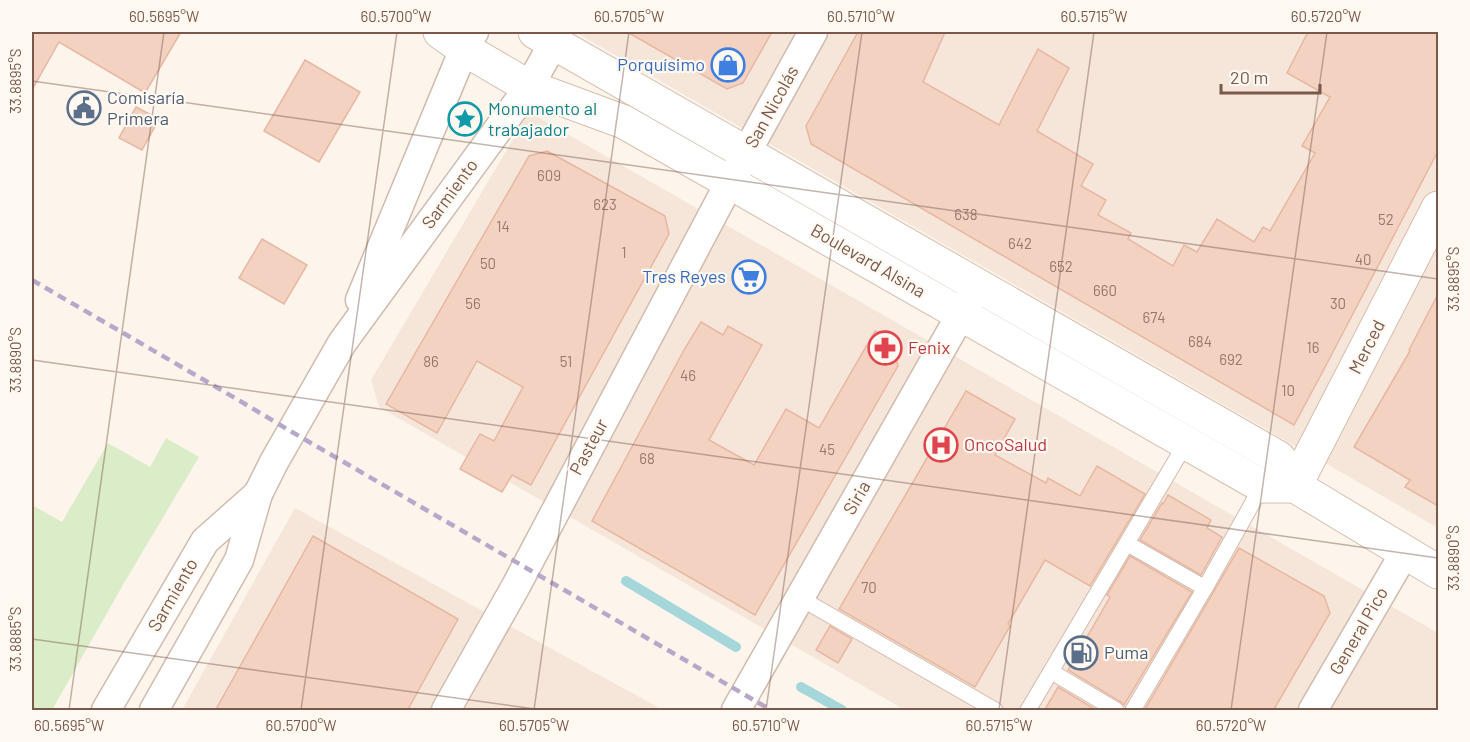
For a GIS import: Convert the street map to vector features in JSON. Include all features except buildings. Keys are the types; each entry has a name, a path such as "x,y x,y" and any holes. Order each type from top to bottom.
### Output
{"main road":[{"name":"Boulevard Alsina","path":"544,37 1279,458 1295,486 1438,572"},
{"name":"Boulevard Alsina","path":"459,38 529,87 624,122 1262,486 1295,486"},
{"name":"Merced","path":"1295,486 1438,208"}],"street":[{"name":"San Nicolás","path":"730,182 813,32"},
{"name":"Sarmiento","path":"154,711 238,560 258,494 274,462 342,344 529,87 544,37"},
{"name":"Sarmiento","path":"342,344 459,38"},
{"name":"Pasteur","path":"446,711 516,586 730,182"},
{"name":"Siria","path":"736,711 977,286"},
{"name":"Sarmiento","path":"106,711 205,541 258,494"},
{"name":"General Pico","path":"1313,711 1405,552"}],"lane":[{"path":"1028,711 1186,443"},
{"path":"1132,711 1262,486"},
{"path":"1128,544 1205,588"},
{"path":"800,598 995,711"},
{"path":"1052,672 1116,711"}],"shaded area":[{"path":"575,32 1438,32 1438,528"},
{"path":"529,112 1438,633 1438,710 905,710 379,407 371,380"},
{"path":"295,508 663,710 182,710"}],"green space":[{"path":"166,438 199,457 52,710 32,710 32,505 62,522 108,443 150,467"}],"waterway":[{"path":"626,581 736,647"},
{"path":"801,687 842,710"}],"railway":[{"path":"32,280 771,710"}],"place":[{"name":"Porquísimo","path":"728,65"},
{"name":"Comisaría Primera","path":"84,108"},
{"name":"Monumento al trabajador","path":"465,119"},
{"name":"Tres Reyes","path":"749,277"},
{"name":"Fenix","path":"885,348"},
{"name":"OncoSalud","path":"941,445"},
{"name":"Puma","path":"1081,653"}]}
